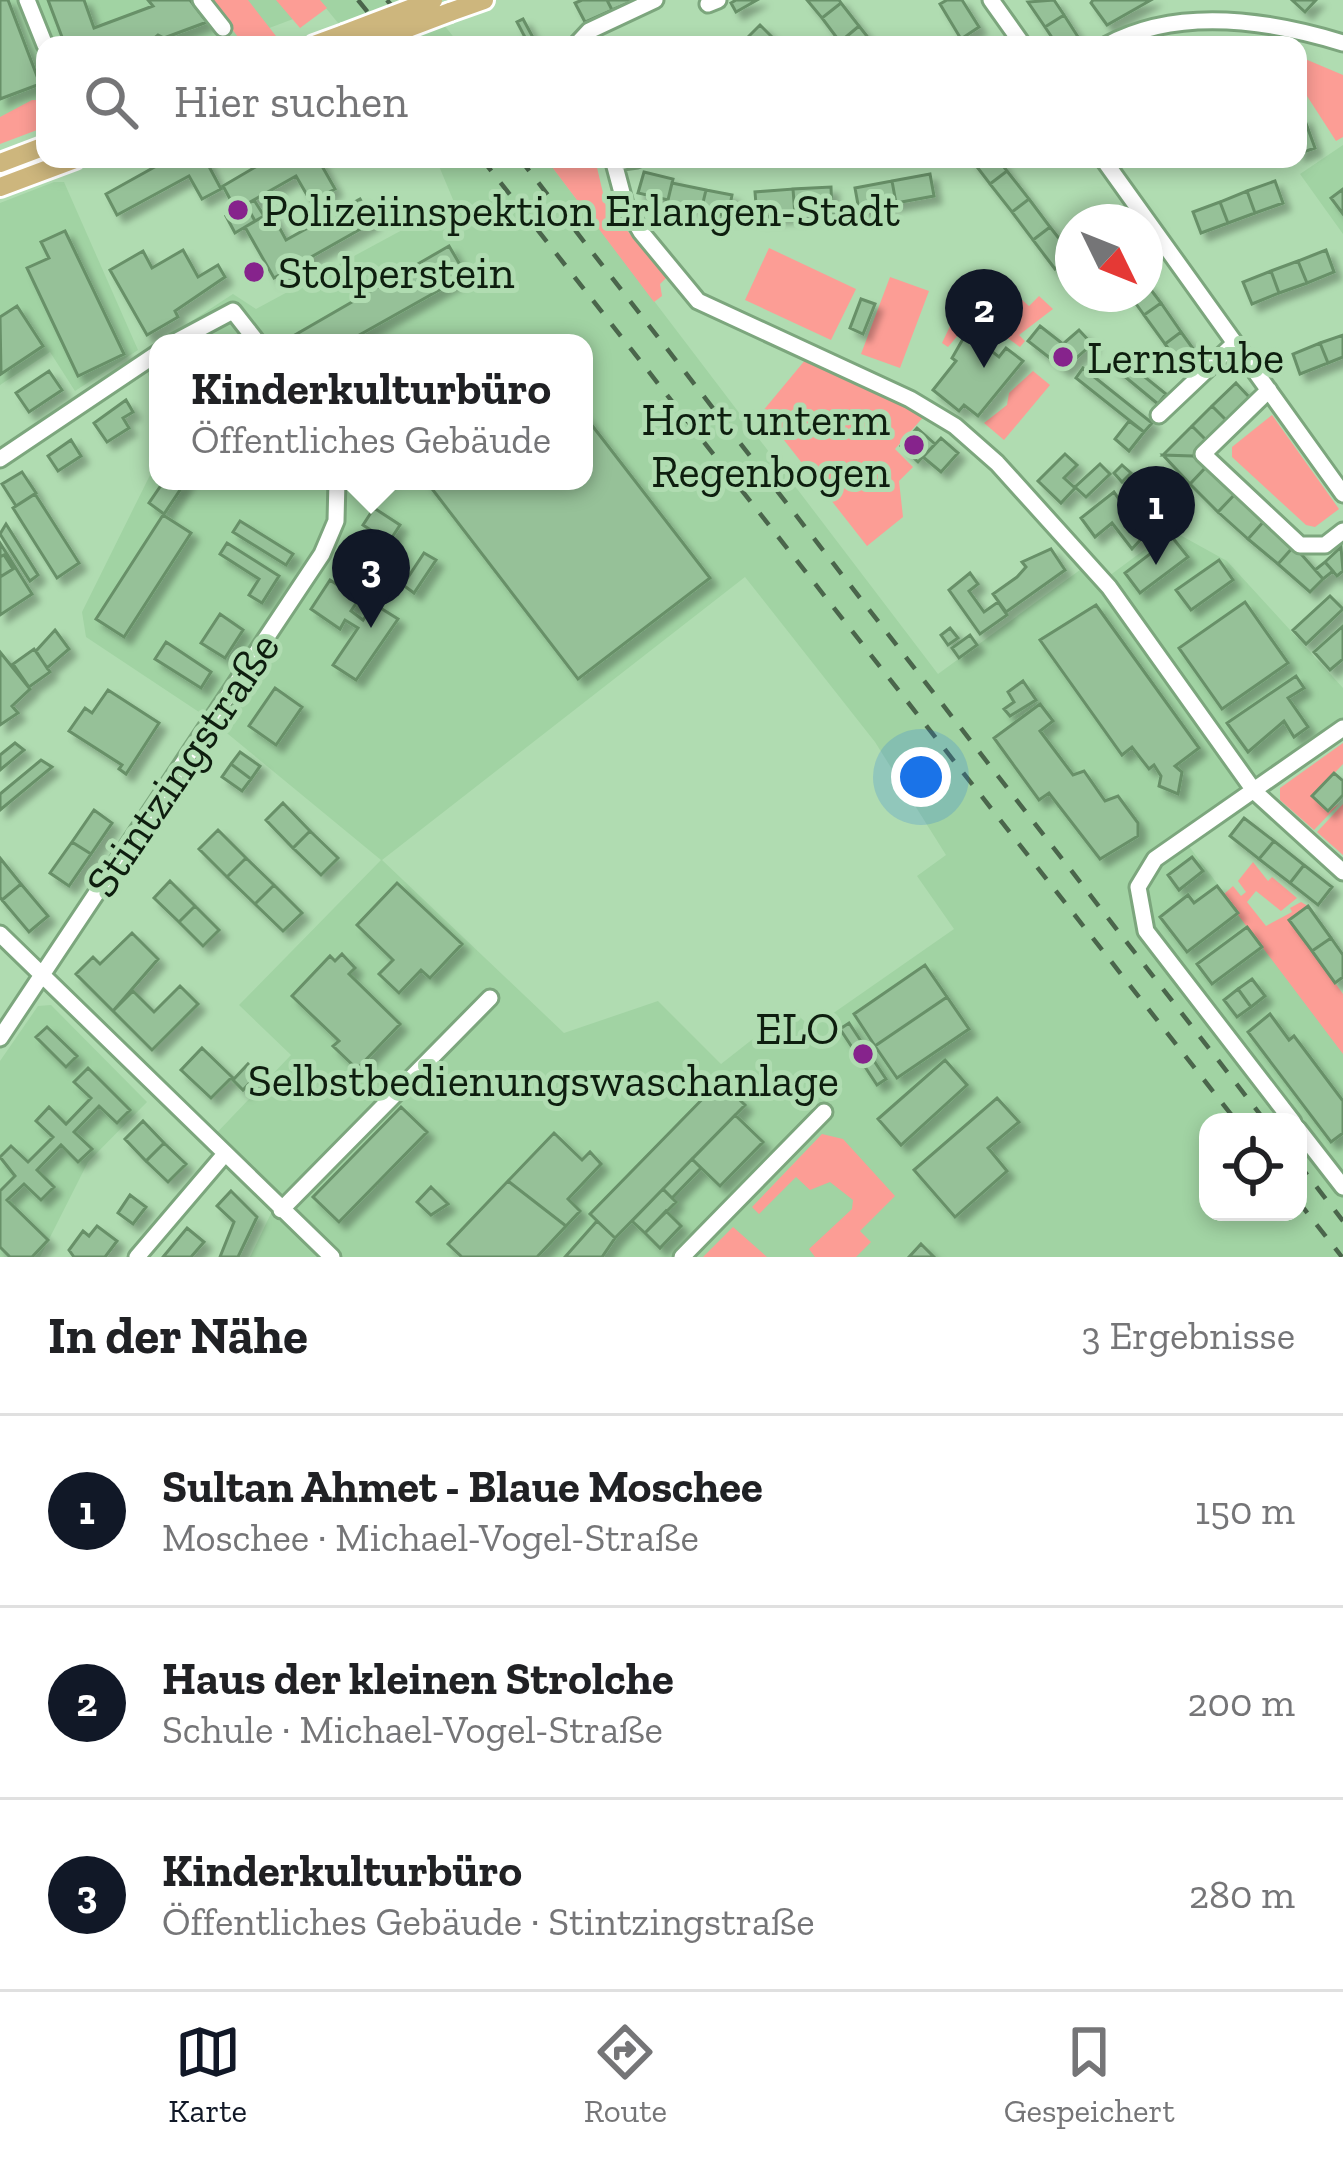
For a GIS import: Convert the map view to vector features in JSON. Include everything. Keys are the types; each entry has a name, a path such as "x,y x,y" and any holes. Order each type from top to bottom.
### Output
{"main road":[{"path":"339,36 433,0"},
{"path":"387,36 484,0"},
{"path":"0,163 36,149"},
{"path":"0,187 51,168"}],"street":[{"path":"28,0 42,36"},
{"path":"201,0 223,28"},
{"path":"584,36 655,0"},
{"path":"991,0 1016,36"},
{"path":"1133,36 1171,23 1221,22 1273,26 1343,43"},
{"path":"616,168 625,204 641,232 698,301 910,399 955,426 997,463 1109,587 1255,792 1343,872"},
{"path":"1109,168 1343,494"},
{"path":"187,334 217,315 236,312 252,334"},
{"path":"1160,415 1235,343"},
{"path":"0,459 149,359"},
{"path":"1269,390 1203,454 1300,545 1325,545 1343,531"},
{"name":"Stintzingstraße","path":"0,1038 322,554 336,521 337,490"},
{"path":"1287,1113 1150,938 1138,908 1139,881 1150,863 1343,728"},
{"path":"0,934 332,1257"},
{"path":"281,1210 490,998"},
{"path":"682,1257 824,1112"},
{"path":"1307,1140 1343,1187"},
{"path":"136,1257 224,1155"}],"shaded area":[{"path":"0,0 424,0 453,36 349,36 325,7 248,36 36,36 36,116 0,130"},
{"path":"210,0 248,0 276,36 237,36"},
{"path":"276,0 320,0 327,8 300,28"},
{"path":"1307,60 1343,75 1343,137 1336,141 1307,96"},
{"path":"36,100 36,130 0,144 0,117"},
{"path":"1343,145 1343,234 1300,174"},
{"path":"440,168 553,168 938,674 1095,559 1109,576 1171,530 1227,561 1343,688 1343,728 1185,841 1343,1050 1343,1257 250,1257 275,1205 209,1141 291,1055 239,1005 381,860 211,720 86,637 82,612 149,477 149,490 593,490 593,334 172,334 233,294 256,309 454,202","holes":["745,577 875,742 946,855 917,876 954,929 812,1028 791,1009 721,1064 658,1001 564,1033 382,860"]},
{"path":"553,168 597,168 606,206 667,277 660,284 662,296 654,302"},
{"path":"64,182 138,350 75,391 50,352 0,385 0,203"},
{"path":"769,248 856,289 831,340 745,300"},
{"path":"890,277 929,291 900,368 861,354"},
{"path":"996,277 1029,306 1039,296 1053,309 1019,335 1025,341 1020,347 975,315 948,347 942,343 972,280 987,290 985,297"},
{"path":"149,349 149,376 140,355"},
{"path":"806,359 926,414 895,449 913,467 899,481 903,517 867,546 762,412"},
{"path":"1033,371 1050,385 1004,440 984,423 1007,405 1009,393"},
{"path":"1272,415 1339,509 1315,527 1306,525 1232,457 1232,447"},
{"path":"1343,743 1343,764 1313,796 1328,811 1339,804 1314,830 1280,800 1280,788"},
{"path":"1343,804 1343,855 1317,832"},
{"path":"1253,862 1268,881 1272,877 1297,898 1281,911 1256,891 1247,902 1266,926 1301,902 1308,906 1290,920 1343,994 1343,1054 1223,895 1233,886 1241,896 1246,892 1238,881"},
{"path":"51,1005 147,1102 88,1162 40,1257 0,1257 0,1061 38,1006"},
{"path":"822,1134 843,1139 895,1196 860,1231 871,1242 856,1257 815,1257 809,1249 852,1209 853,1200 830,1182 810,1190 796,1177 759,1214 752,1207"},
{"path":"733,1227 767,1257 703,1257"}],"building":[{"path":"0,0 8,0 36,74 36,86 0,99"},
{"path":"48,0 84,0 94,28 153,6 148,0 190,0 207,22 169,36 62,36"},
{"path":"607,0 612,10 585,22 575,3"},
{"path":"607,0 636,0 612,10"},
{"path":"757,0 736,12 731,3"},
{"path":"807,0 839,0 841,3 822,18"},
{"path":"962,0 979,27 959,36 940,4"},
{"path":"1054,0 1064,15 1045,27 1028,2"},
{"path":"1093,0 1151,0 1107,25 1091,3"},
{"path":"1292,0 1316,0 1305,12"},
{"path":"841,3 859,26 847,36 836,36 822,18"},
{"path":"1064,15 1077,36 1051,36 1045,27"},
{"path":"523,19 532,36 524,36 517,22"},
{"path":"760,25 771,36 749,36"},
{"path":"859,26 867,36 847,36"},
{"path":"1307,126 1315,148 1307,151"},
{"path":"153,168 210,168 221,189 202,199 189,176 117,215 106,194"},
{"path":"254,168 323,168 335,189 311,202 296,176 236,210 223,186"},
{"path":"978,168 1005,168 1007,171 990,184"},
{"path":"1007,171 1029,199 1012,212 990,184"},
{"path":"644,172 673,179 668,200 638,193"},
{"path":"930,174 934,196 896,203 892,181"},
{"path":"892,181 896,203 859,210 855,188"},
{"path":"1275,181 1283,203 1255,213 1247,191"},
{"path":"672,183 706,190 701,211 667,204"},
{"path":"831,187 832,213 795,215 793,189"},
{"path":"793,189 795,215 757,217 755,192"},
{"path":"1343,189 1343,214 1331,198"},
{"path":"706,190 732,195 728,216 701,211"},
{"path":"1247,191 1255,213 1228,223 1220,202"},
{"path":"326,194 337,212 330,216 320,197"},
{"path":"360,199 373,222 274,278 245,227 271,212 286,240"},
{"path":"1029,199 1050,227 1033,240 1012,212"},
{"path":"254,200 264,216 255,221 246,205"},
{"path":"1220,202 1228,223 1201,233 1193,212"},
{"path":"246,205 255,221 235,233 226,216"},
{"path":"1050,227 1055,233 1055,269 1033,240"},
{"path":"65,231 124,354 78,376 27,268 49,258 41,242"},
{"path":"449,246 466,275 361,334 297,334"},
{"path":"183,250 198,277 218,265 225,277 175,311 178,317 147,335 110,270 143,251 152,268"},
{"path":"1326,250 1334,272 1307,283 1298,261"},
{"path":"1298,261 1307,283 1279,293 1271,271"},
{"path":"1271,271 1279,293 1252,304 1243,282"},
{"path":"861,299 875,304 863,334 850,328"},
{"path":"17,306 43,346 1,374 0,317"},
{"path":"1163,306 1181,332 1165,344 1144,315 1163,312"},
{"name":"Lernstube","path":"1040,326 1063,344 1079,330 1092,344 1064,369 1028,341"},
{"path":"967,332 999,357 1006,348 1023,361 978,416 964,405 959,411 933,390 956,361 952,358"},
{"path":"1181,332 1202,361 1186,373 1165,344"},
{"path":"1343,335 1343,357 1328,363 1320,343"},
{"path":"1320,343 1328,363 1300,374 1293,354"},
{"path":"1120,357 1166,394 1158,404 1112,366"},
{"path":"1083,368 1152,423 1144,432 1076,378"},
{"path":"49,371 62,390 29,412 16,393"},
{"path":"1236,383 1250,398 1227,421 1212,406"},
{"path":"126,400 133,412 123,418 129,428 107,442 94,423"},
{"path":"1212,406 1227,421 1207,441 1192,426"},
{"path":"1129,421 1144,432 1129,451 1115,439"},
{"path":"1192,426 1207,441 1193,456 1163,455"},
{"path":"593,427 710,578 578,679 433,490 593,490"},
{"path":"917,428 935,444 918,462 901,446"},
{"path":"941,438 958,453 941,472 923,457"},
{"path":"71,440 81,456 58,471 48,456"},
{"path":"1065,454 1077,465 1064,478 1075,488 1061,503 1038,481"},
{"path":"1163,455 1193,456 1207,466 1190,484"},
{"path":"1100,464 1110,474 1086,497 1075,487"},
{"path":"1122,465 1131,473 1122,482 1114,473"},
{"path":"1207,466 1235,494 1218,512 1190,484"},
{"path":"22,472 36,493 16,506 2,484"},
{"path":"158,490 180,490 164,514 149,503"},
{"path":"1114,492 1144,536 1132,549 1112,523 1095,537 1081,518"},
{"path":"35,494 79,563 57,578 13,508"},
{"path":"1235,494 1265,520 1248,539 1218,512"},
{"path":"374,508 400,525 389,542 363,525"},
{"path":"163,515 191,533 124,637 96,619"},
{"path":"1265,520 1294,546 1278,564 1248,539"},
{"path":"240,521 293,554 286,565 233,532"},
{"path":"6,524 38,575 30,581 0,534"},
{"path":"1172,537 1188,557 1140,593 1125,573"},
{"path":"0,543 32,594 0,615"},
{"path":"227,543 279,576 262,603 249,595 259,579 220,554"},
{"path":"1294,546 1323,579 1310,592 1278,564"},
{"path":"1341,547 1343,571 1337,576 1325,562"},
{"path":"1051,549 1065,570 1006,612 993,594 1017,577 1026,567 1022,562"},
{"path":"424,553 436,560 414,593 403,585"},
{"path":"4,555 13,569 0,577 0,557"},
{"path":"1219,560 1233,580 1191,610 1176,590"},
{"path":"1325,562 1333,571 1323,579 1315,570"},
{"path":"970,573 978,584 969,591 984,612 998,602 1007,615 980,634 949,590"},
{"path":"330,580 359,599 351,611 363,620 374,604 398,619 356,680 333,665 358,628 345,620 340,629 311,609"},
{"path":"1330,596 1343,609 1306,644 1293,630"},
{"path":"1245,602 1288,663 1222,709 1179,648"},
{"path":"1096,605 1199,748 1175,766 1182,772 1178,794 1159,786 1161,776 1154,765 1149,769 1132,747 1122,755 1040,640"},
{"path":"220,614 243,630 225,658 201,643"},
{"path":"1343,626 1343,659 1330,670 1314,652"},
{"path":"950,628 958,638 948,645 941,635"},
{"path":"55,630 69,649 47,668 36,651"},
{"path":"970,635 977,645 959,658 952,648"},
{"path":"166,642 211,672 201,688 155,659"},
{"path":"34,649 50,672 29,687 13,664"},
{"path":"0,652 30,689 12,706 18,713 0,725"},
{"path":"1296,676 1304,688 1288,698 1308,727 1294,737 1284,721 1248,752 1227,723"},
{"path":"1023,681 1036,700 1010,716 1004,709 1014,702 1008,692"},
{"path":"275,688 302,707 276,745 249,726"},
{"path":"108,690 159,723 126,774 119,769 122,765 69,731 85,708 92,713"},
{"path":"1040,704 1053,721 1040,731 1073,775 1084,771 1105,801 1118,796 1138,823 1138,836 1100,859 1049,793 1039,800 994,738"},
{"path":"15,743 24,750 0,770 0,755"},
{"path":"240,752 260,766 251,779 231,764"},
{"path":"41,760 52,767 0,810 0,794"},
{"path":"231,764 251,779 242,791 222,777"},
{"path":"1334,773 1343,781 1343,795 1328,811 1312,796"},
{"path":"283,803 310,831 293,848 266,820"},
{"path":"94,810 112,823 91,854 72,842"},
{"path":"1244,818 1274,841 1259,859 1230,836"},
{"path":"218,830 246,858 227,877 199,849"},
{"path":"310,831 338,858 321,875 293,848"},
{"path":"1274,841 1304,865 1290,883 1259,859"},
{"path":"72,842 91,854 69,886 50,873"},
{"path":"1192,857 1203,871 1179,890 1168,875"},
{"path":"0,858 21,884 2,900 0,897"},
{"path":"246,858 274,885 255,904 227,877"},
{"path":"1304,865 1332,887 1318,905 1290,883"},
{"path":"170,881 195,906 179,922 154,898"},
{"path":"397,883 462,944 430,978 421,970 399,993 379,974 393,960 357,925"},
{"path":"21,884 48,916 29,932 2,900"},
{"path":"274,885 302,913 283,931 255,904"},
{"path":"1217,886 1238,913 1187,952 1160,917 1188,895 1194,903"},
{"path":"195,906 219,930 203,946 179,922"},
{"path":"1308,906 1331,938 1312,951 1289,920"},
{"path":"1247,927 1262,947 1212,984 1197,964"},
{"path":"132,933 158,959 113,1011 76,974 93,957 100,964"},
{"path":"1331,938 1343,955 1343,977 1335,983 1312,951"},
{"path":"342,954 355,968 349,974 400,1024 357,1069 333,1046 339,1041 292,996 330,956 335,961"},
{"path":"925,965 947,997 875,1046 854,1014"},
{"path":"1252,979 1265,996 1251,1007 1238,989"},
{"path":"180,986 198,1004 152,1050 113,1011 133,991 154,1012"},
{"path":"1238,989 1251,1007 1237,1017 1224,1000"},
{"path":"947,997 969,1029 897,1078 875,1046"},
{"path":"1270,1014 1289,1040 1294,1036 1343,1101 1343,1133 1331,1142 1248,1032"},
{"name":"ELO Selbstbedienungswaschanlage","path":"849,1023 886,1079 877,1085 840,1029"},
{"path":"47,1027 77,1056 66,1067 36,1037"},
{"path":"202,1048 232,1077 211,1098 181,1070"},
{"path":"945,1060 967,1085 901,1145 878,1119"},
{"path":"248,1064 258,1074 243,1090 233,1080"},
{"path":"88,1068 130,1110 117,1123 99,1106 74,1132 92,1149 78,1162 61,1145 37,1170 54,1187 41,1200 24,1184 7,1200 48,1240 32,1257 10,1257 0,1247 0,1191 15,1176 0,1157 11,1146 28,1162 53,1137 36,1121 49,1107 66,1124 91,1098 74,1082"},
{"path":"720,1081 745,1105 615,1238 590,1214"},
{"path":"997,1098 1019,1122 988,1148 1007,1171 955,1217 914,1170"},
{"path":"401,1107 427,1132 339,1222 313,1197"},
{"path":"735,1115 763,1142 720,1186 692,1159"},
{"path":"143,1121 164,1143 146,1161 125,1139"},
{"path":"554,1133 582,1160 590,1152 601,1164 568,1199 580,1211 566,1226 508,1181"},
{"path":"164,1143 186,1164 168,1182 146,1161"},
{"path":"692,1159 701,1168 672,1198 663,1189"},
{"path":"508,1181 566,1226 537,1257 462,1257 448,1244"},
{"path":"431,1187 448,1204 431,1215 417,1202"},
{"path":"663,1189 676,1202 645,1233 632,1221"},
{"path":"231,1191 257,1217 238,1257 220,1257 234,1222 217,1206"},
{"path":"130,1195 146,1207 133,1224 118,1213"},
{"path":"666,1211 681,1226 660,1248 645,1233"},
{"path":"597,1221 615,1238 602,1257 565,1257"},
{"path":"97,1226 117,1241 105,1257 74,1257 69,1250 83,1231 89,1236"},
{"path":"187,1228 204,1242 191,1257 163,1257"},
{"path":"921,1244 934,1257 909,1257"}],"railway":[{"path":"358,0 387,36"},
{"path":"387,0 416,36"},
{"path":"489,168 1230,1113"},
{"path":"527,168 1259,1113"},
{"path":"1307,1175 1343,1221"},
{"path":"1307,1212 1342,1257"}],"place":[{"name":"Polizeiinspektion Erlangen-Stadt","path":"238,210"},
{"name":"Stolperstein","path":"254,272"},
{"name":"Lernstube","path":"1063,357"},
{"name":"Haus der kleinen Strolche","path":"984,368"},
{"name":"Hort unterm Regenbogen","path":"914,445"},
{"name":"Sultan Ahmet - Blaue Moschee","path":"1156,565"},
{"name":"Kinderkulturbüro","path":"371,628"},
{"name":"ELO Selbstbedienungswaschanlage","path":"863,1054"}]}
